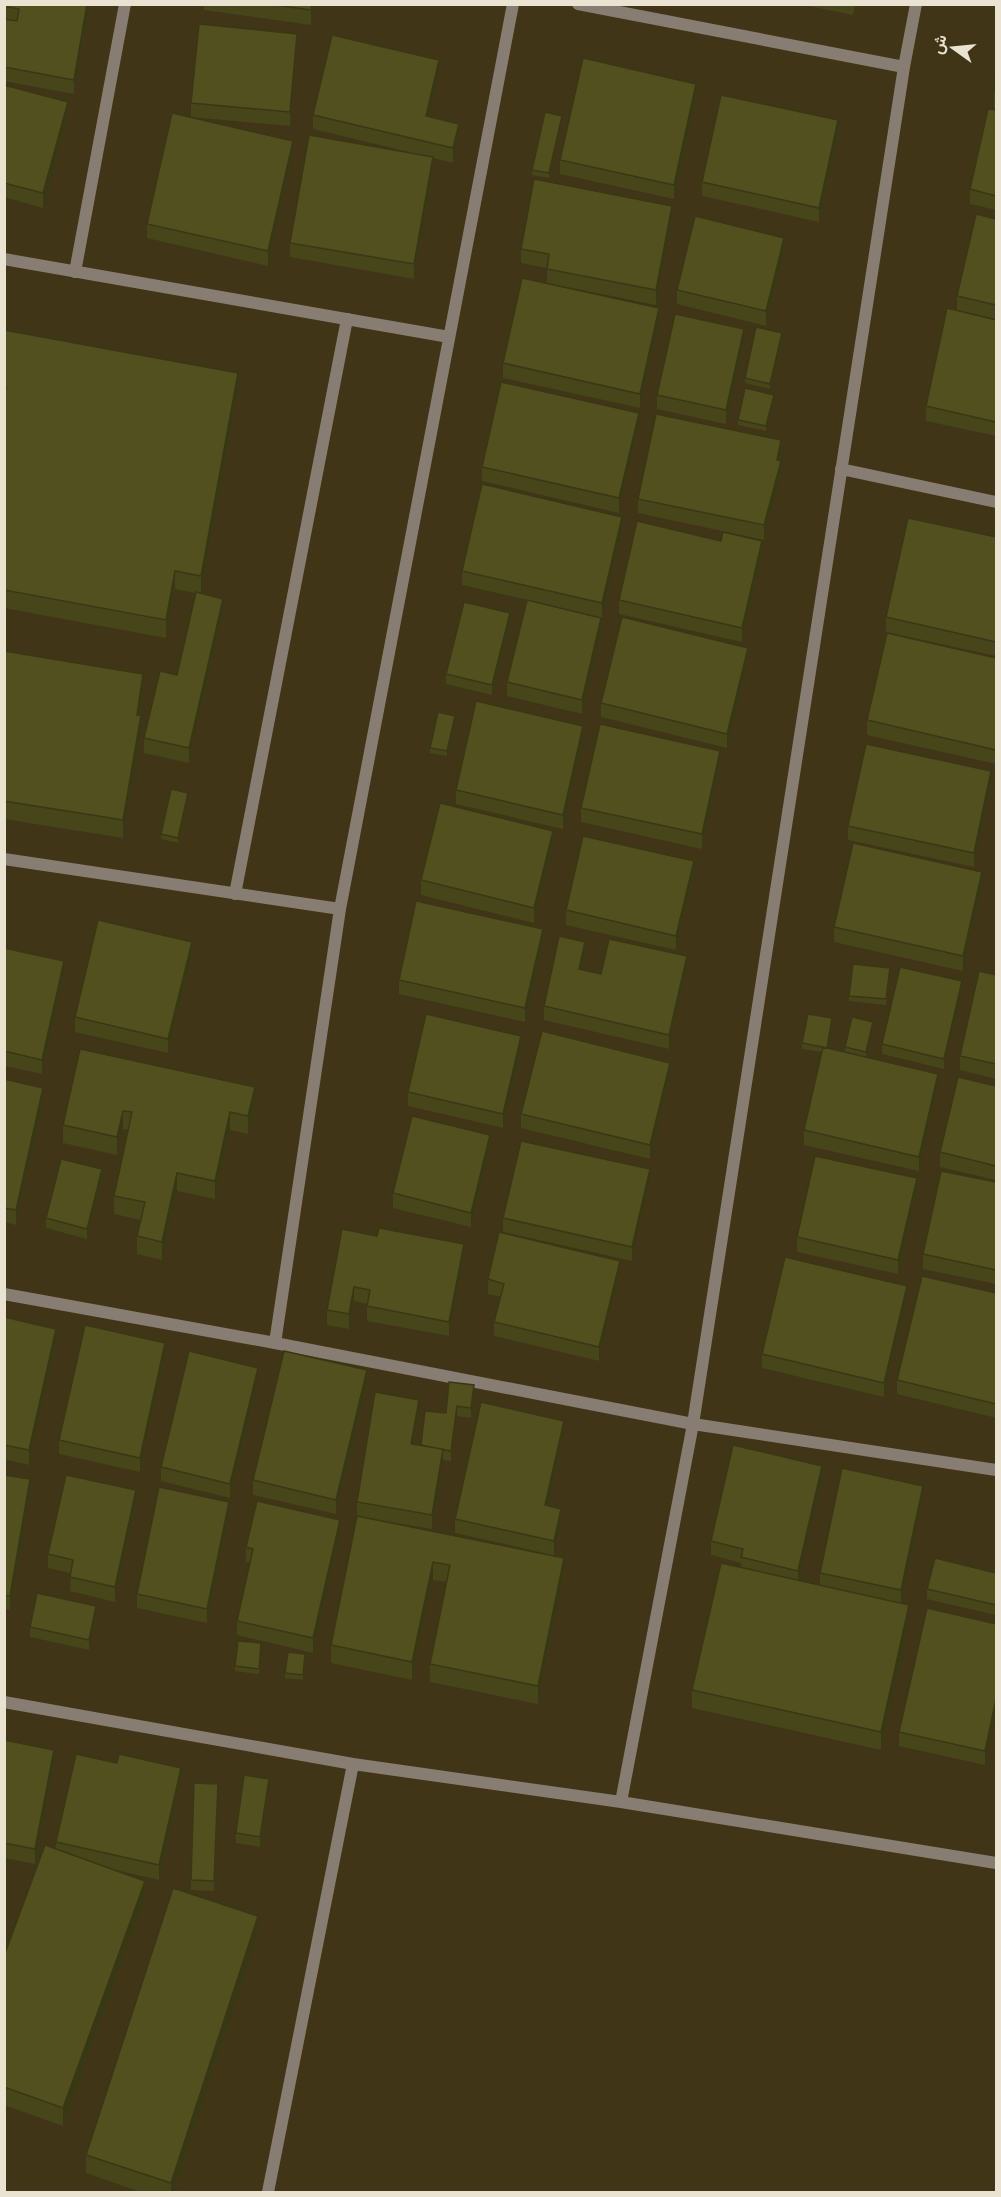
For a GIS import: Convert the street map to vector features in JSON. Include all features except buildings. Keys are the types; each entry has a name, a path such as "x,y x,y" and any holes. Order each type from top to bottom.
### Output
{"street":[{"path":"75,272 125,4"},
{"path":"275,1343 340,909 513,4"},
{"path":"578,4 904,67"},
{"path":"621,1802 693,1424 904,67 916,4"},
{"path":"4,259 449,337"},
{"path":"235,894 347,319"},
{"path":"842,469 996,502"},
{"path":"4,859 340,909"},
{"path":"4,1294 275,1343 693,1424 996,1470"},
{"path":"4,1702 353,1764 621,1802 996,1863"},
{"path":"268,2193 353,1764"}]}
